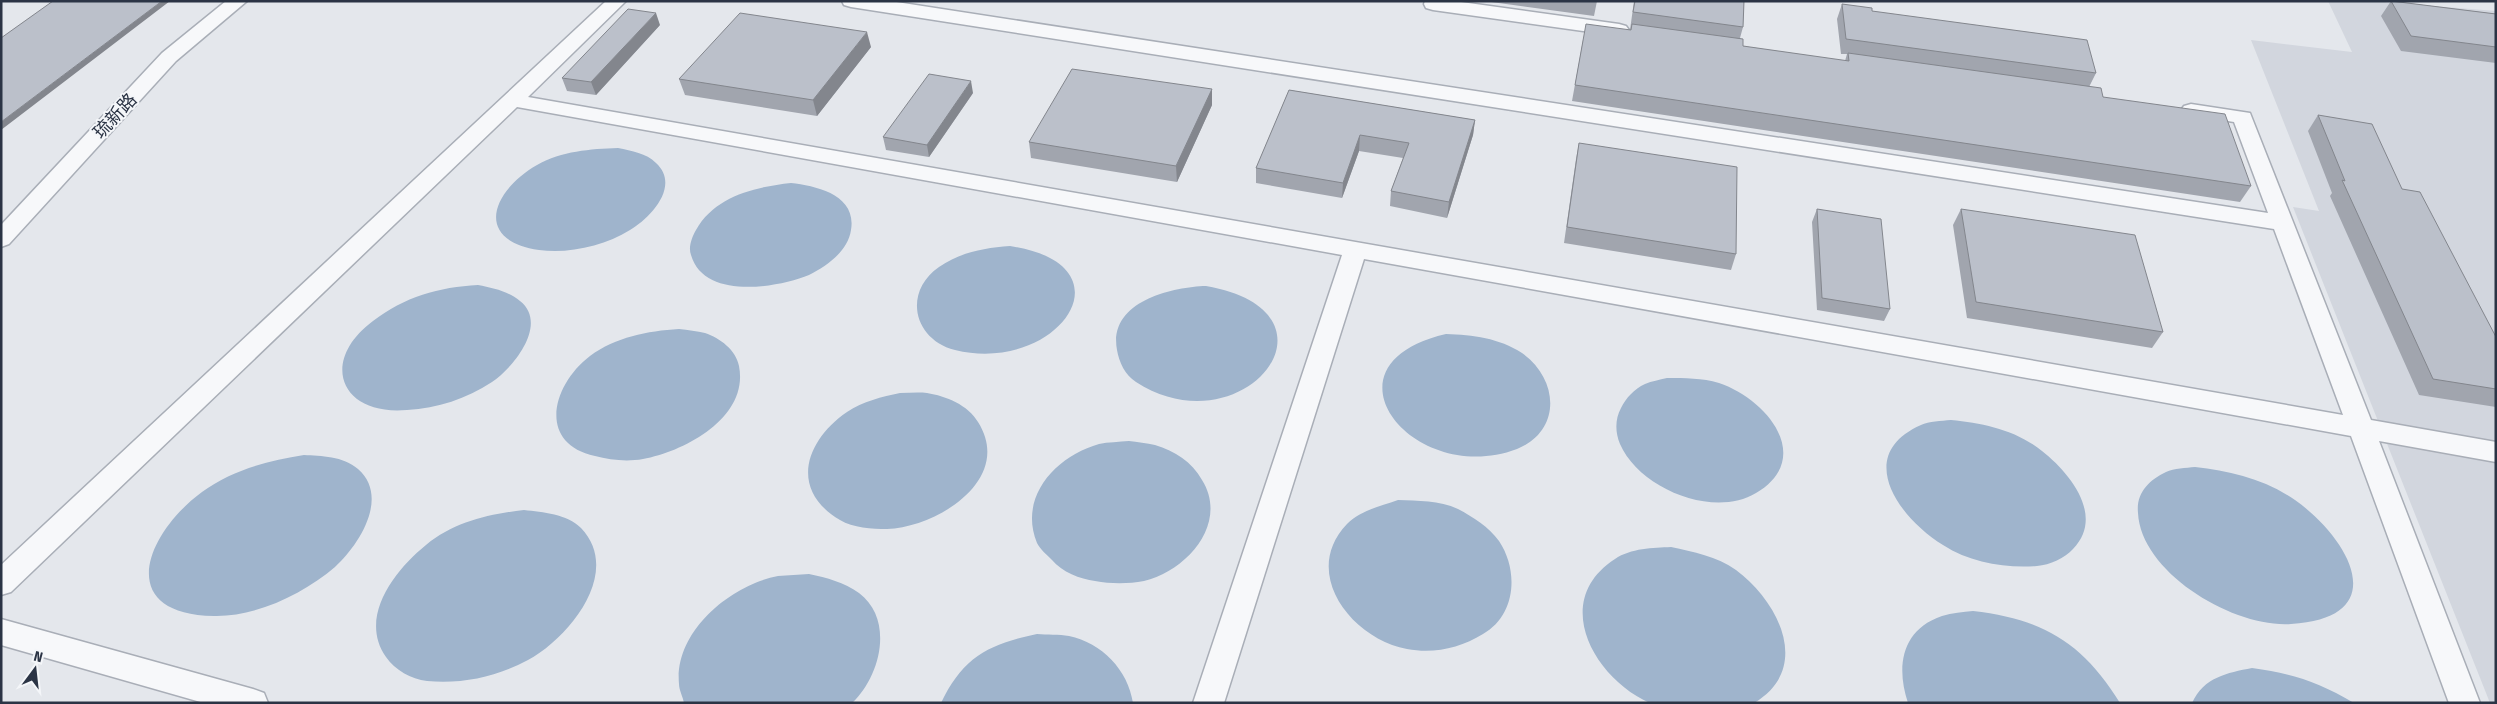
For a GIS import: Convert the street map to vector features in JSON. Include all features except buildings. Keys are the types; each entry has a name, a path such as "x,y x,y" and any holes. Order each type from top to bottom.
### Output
{"street":[{"name":"琉新路","path":"1,239 169,57 238,1"},
{"path":"1,583 617,1"},
{"path":"851,1 2284,223"},
{"path":"1433,4 1640,33"},
{"path":"511,100 2496,452"},
{"path":"2174,108 2243,117 2465,703"},
{"path":"1208,703 1356,249"},
{"path":"1,632 253,703"}],"shaded area":[{"path":"2328,1 2371,1 2496,11 2496,703 2490,703 2293,207 2319,211 2251,40 2352,52"}],"water":[{"path":"618,148 648,157 663,172 665,181 664,191 660,201 654,210 638,225 620,236 598,244 586,248 562,251 539,250 518,245 504,236 497,225 496,213 509,187 522,175 547,160 566,154 587,150"},
{"path":"791,183 823,190 842,201 848,208 851,218 851,230 846,245 836,257 809,275 779,284 761,286 743,287 726,285 710,279 698,269 690,249 693,236 704,218 725,201 737,195 764,187"},
{"path":"1010,246 1048,257 1069,274 1075,294 1068,314 1050,333 1024,347 992,353 955,350 941,344 930,336 922,325 918,314 917,301 920,289 928,277 939,267 964,254"},
{"path":"478,285 500,290 520,301 528,311 531,321 525,345 509,367 500,375 492,382 462,398 441,405 418,409 384,410 366,404 353,395 345,383 342,368 346,353 356,337 373,321 397,306 422,295 449,288"},
{"path":"1206,286 1250,300 1273,322 1277,346 1267,370 1244,389 1213,400 1176,399 1132,379 1123,368 1117,350 1117,334 1122,320 1132,309 1145,300 1176,290"},
{"path":"679,329 705,333 716,338 731,350 739,366 740,384 734,401 724,416 711,429 695,440 660,455 631,460 595,456 576,449 564,439 558,426 556,412 567,382 577,368 590,356 610,344 644,333"},
{"path":"1446,334 1476,336 1504,344 1522,353 1534,364 1543,376 1549,390 1550,404 1548,418 1542,430 1532,441 1517,449 1479,457 1444,452 1414,438 1393,418 1383,394 1386,371 1407,349"},
{"path":"1667,378 1713,381 1737,391 1753,402 1778,431 1783,447 1782,463 1773,479 1756,493 1739,500 1719,502 1699,501 1679,495 1660,486 1643,474 1630,460 1620,444 1617,435 1618,417 1625,401 1637,388"},
{"path":"900,393 934,394 962,406 974,416 987,443 986,462 978,480 965,496 948,509 928,519 907,526 887,529 863,528 845,523 824,508 814,495 809,480 809,466 813,451 821,437 833,424 853,408 866,402"},
{"path":"1951,420 1999,429 2021,438 2042,451 2063,471 2073,483 2085,509 2086,523 2082,536 2070,552 2057,560 2042,565 2012,566 1988,563 1965,556 1943,545 1911,519 1899,503 1890,486 1886,469 1890,453 1901,438 1921,425"},
{"path":"1129,441 1162,447 1182,458 1193,468 1202,480 1209,496 1210,513 1207,528 1199,543 1188,556 1160,576 1132,583 1101,582 1077,577 1056,564 1037,543 1032,526 1033,510 1037,495 1055,468 1068,458 1099,444"},
{"path":"304,455 346,461 358,469 367,480 371,493 371,507 368,520 361,534 344,558 322,577 294,595 246,613 214,616 182,612 162,602 151,587 149,569 154,549 166,529 182,509 213,484 238,472 277,460"},
{"path":"2195,467 2221,471 2259,481 2284,493 2315,516 2332,535 2345,555 2352,574 2352,592 2343,608 2323,619 2291,624 2268,623 2243,617 2218,606 2194,592 2173,576 2155,556 2143,535 2138,513 2139,499 2149,483 2160,475 2180,468"},
{"path":"1398,500 1451,506 1480,523 1499,541 1510,566 1511,592 1502,616 1494,626 1483,634 1465,643 1446,649 1427,651 1407,649 1387,643 1368,632 1351,618 1339,601 1331,582 1329,563 1334,543 1347,524 1358,515"},
{"path":"524,510 554,514 575,523 581,528 592,545 596,564 593,583 586,602 574,620 544,650 516,666 491,675 466,680 427,681 409,676 394,666 386,657 378,642 376,626 378,611 384,595 403,567 426,545 448,530 472,520"},
{"path":"1671,547 1713,558 1729,565 1751,583 1776,616 1783,635 1785,654 1782,672 1772,689 1754,703 1650,703 1630,691 1612,676 1597,658 1587,637 1583,616 1585,596 1596,576 1621,555 1642,549"},
{"path":"809,574 835,581 853,589 870,604 877,618 880,648 876,664 862,692 852,703 684,703 679,686 680,665 686,646 696,629 709,614 742,589 760,581 778,576"},
{"path":"1973,611 2020,620 2059,637 2091,664 2120,703 1908,703 1902,676 1905,651 1910,640 1928,622 1946,615"},
{"path":"1037,634 1069,636 1092,645 1102,652 1112,660 1126,680 1133,703 941,703 949,687 959,674 979,655 991,648"},
{"path":"2252,668 2281,673 2305,680 2354,703 2192,703 2203,687 2210,682 2225,674"}]}
